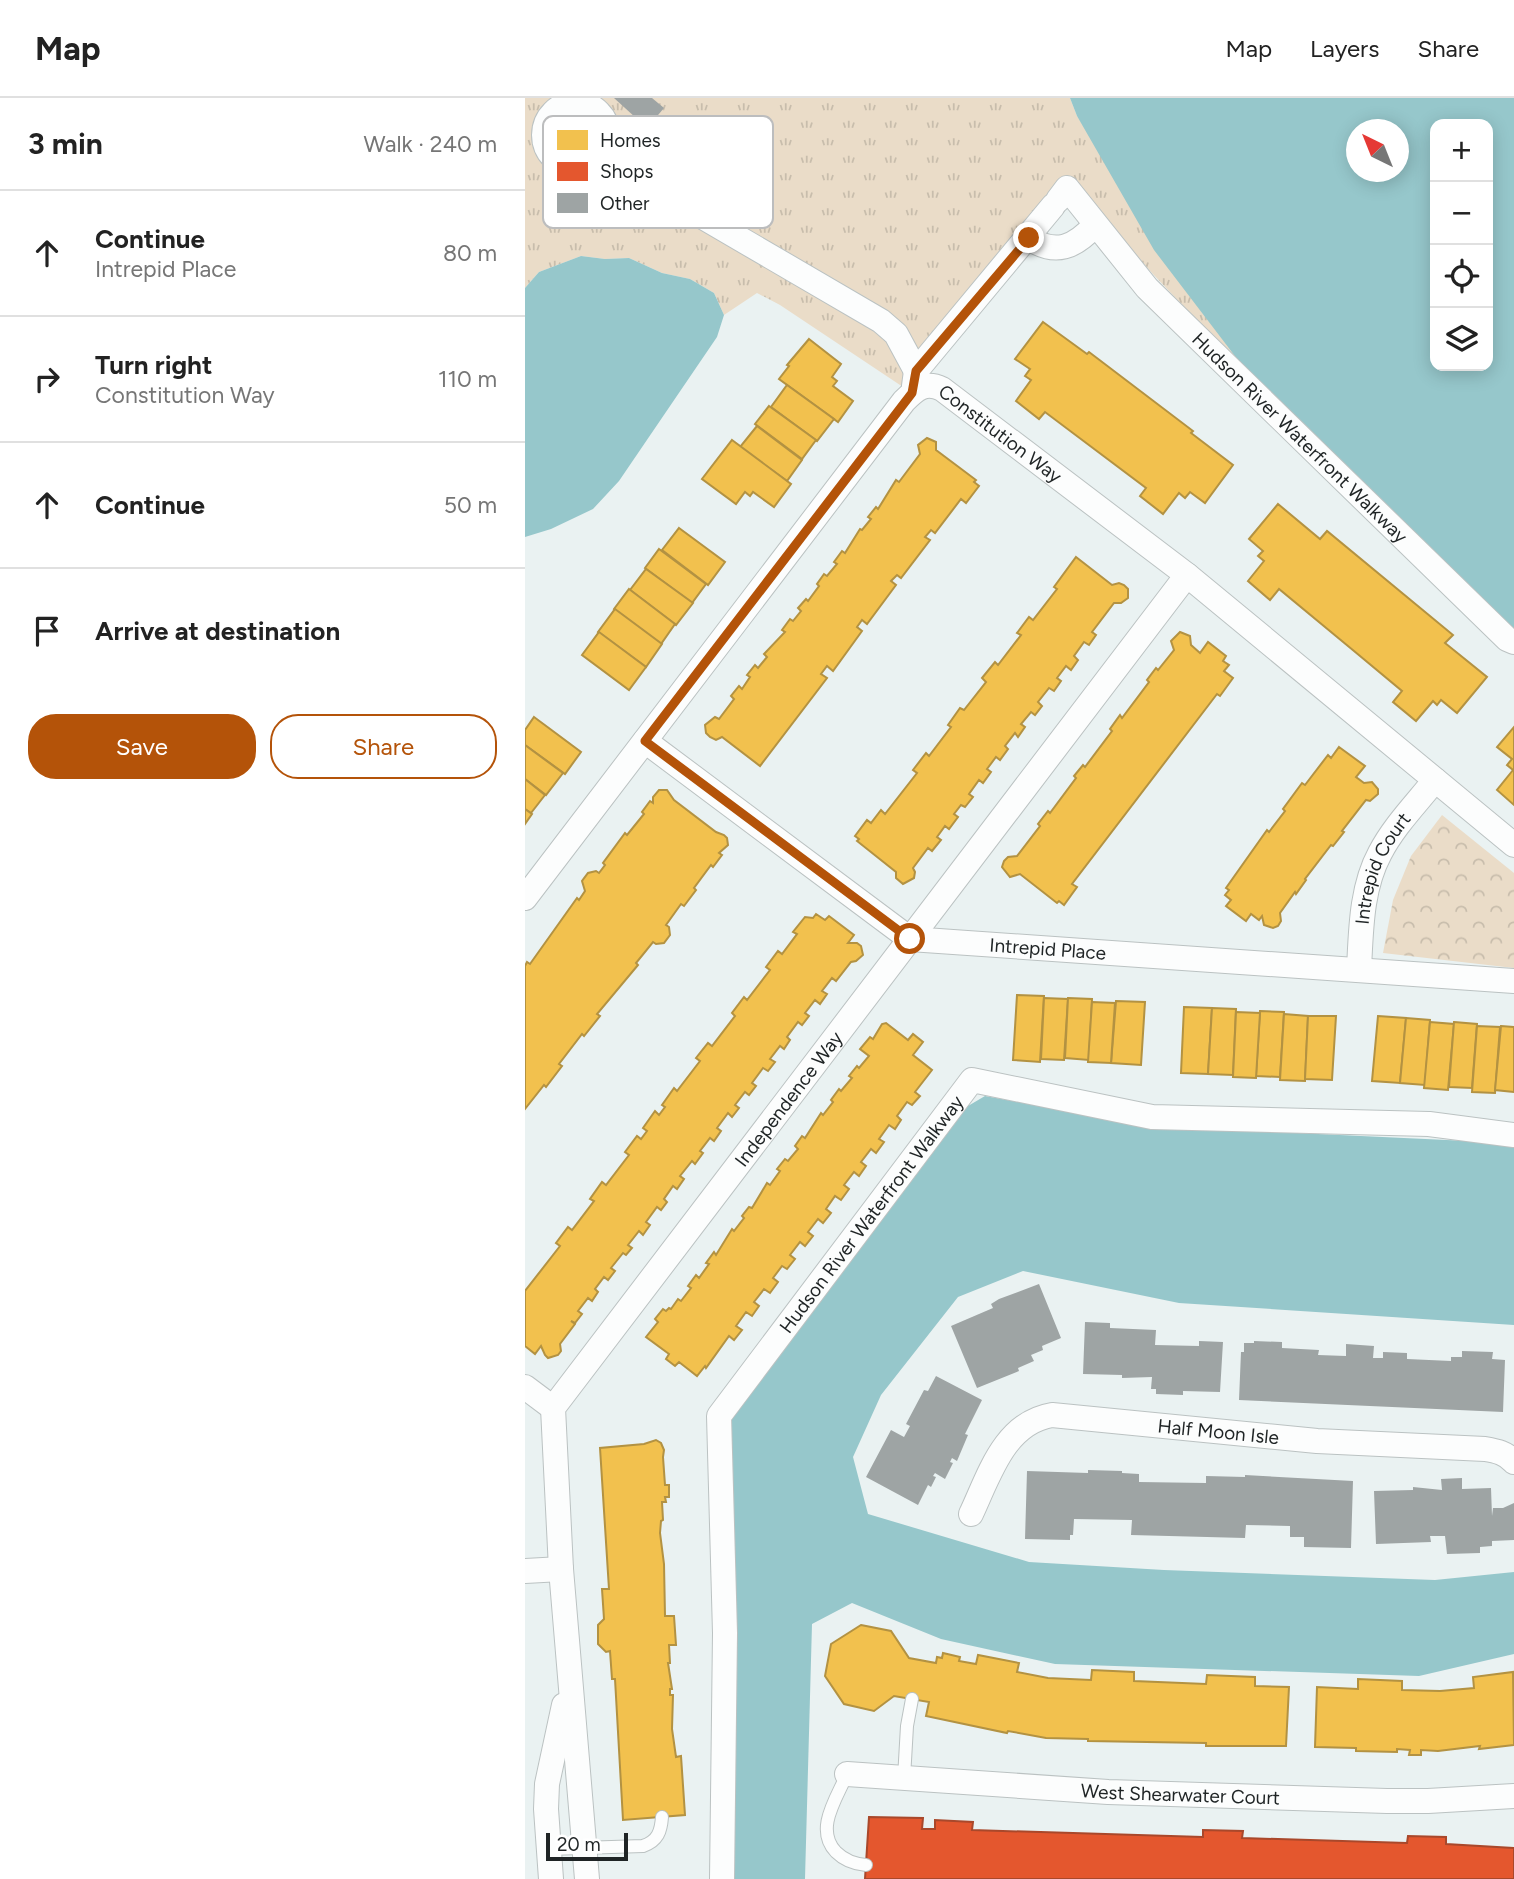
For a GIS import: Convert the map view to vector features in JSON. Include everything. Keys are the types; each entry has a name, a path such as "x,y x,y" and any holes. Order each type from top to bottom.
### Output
{"street":[{"path":"552,116 566,101 588,105 602,116"},
{"name":"Hudson River Waterfront Walkway","path":"914,382 1067,188 1147,288 1507,639 1514,642"},
{"path":"1029,238 1051,249 1060,248 1084,237 1095,225"},
{"path":"722,228 881,321 896,334 914,382"},
{"name":"Constitution Way","path":"525,898 914,382 942,389 1187,575 1514,845"},
{"name":"Independence Way","path":"553,1408 1187,575"},
{"path":"645,741 910,939"},
{"name":"Intrepid Court","path":"1359,969 1363,912 1379,854 1399,824 1435,780"},
{"name":"Intrepid Place","path":"910,939 1514,981"},
{"name":"Hudson River Waterfront Walkway","path":"722,1879 725,1633 719,1416 972,1080 1152,1117 1429,1124 1514,1135"},
{"path":"525,1387 553,1408 561,1569 587,1879"},
{"name":"Half Moon Isle","path":"971,1514 1010,1439 1031,1421 1052,1415 1317,1441 1485,1449 1508,1456 1514,1462"},
{"path":"525,1571 561,1569"},
{"path":"551,1879 547,1784 569,1677"},
{"name":"West Shearwater Court","path":"847,1774 1131,1793 1428,1801 1514,1796"}],"lane":[{"path":"904,1778 905,1743 912,1699"},
{"path":"847,1774 829,1815 826,1831 838,1854 851,1863 866,1864"},
{"path":"549,1849 643,1846 660,1833 662,1817"}],"green space":[{"path":"525,98 1070,98 1077,116 1254,381 1151,272 1070,178 912,393 780,305 757,293 724,315 714,293 690,279 662,273 629,258 581,256 539,272 525,288"},
{"path":"1442,815 1514,873 1514,968 1383,953 1393,900 1411,856"}],"water":[{"path":"1070,98 1514,98 1514,633 1254,381 1154,250 1077,116"},
{"path":"581,256 629,258 662,273 690,279 714,293 724,315 717,337 619,481 593,509 551,529 525,537 525,288 539,272"},
{"path":"985,1096 1151,1126 1468,1141 1514,1147 1514,1325 1179,1303 1023,1271 958,1297 881,1395 853,1457 868,1514 1029,1562 1435,1580 1514,1572 1514,1654 1419,1676 1055,1664 941,1639 852,1603 812,1624 805,1879 727,1879 728,1424 968,1106"}],"building: Homes":[{"path":"1043,322 1087,354 1089,352 1233,465 1205,503 1190,492 1185,498 1179,493 1163,514 1140,496 1146,488 1045,412 1039,419 1016,401 1031,380 1025,376 1030,369 1015,359"},
{"path":"809,339 841,364 832,377 837,381 833,386 853,401 838,422 779,379"},
{"path":"787,385 834,419 817,441 771,407"},
{"path":"769,406 816,440 802,459 755,424"},
{"path":"757,426 802,460 787,481 740,447"},
{"path":"927,438 936,442 936,450 976,480 974,482 979,486 966,503 961,499 935,533 931,530 925,537 930,540 901,578 897,575 891,581 896,585 867,624 862,620 857,627 862,631 833,671 827,666 821,674 827,678 760,766 722,737 716,740 710,737 706,733 705,725 715,717 719,719 734,699 731,696 739,686 742,689 750,677 747,675 755,665 758,668 767,657 764,654 785,632 782,630 790,619 793,621 801,611 798,608 806,599 808,601 824,574 827,576 837,564 834,562 842,551 845,553 860,529 871,519 868,517 876,507 878,509 896,480 899,482 920,454 918,445"},
{"path":"732,440 791,484 774,507 753,492 750,496 745,492 736,504 702,479"},
{"path":"1278,504 1320,539 1327,531 1453,635 1445,643 1487,677 1457,713 1441,700 1437,705 1433,701 1416,721 1393,702 1402,691 1279,589 1270,600 1248,581 1264,561 1258,556 1263,551 1249,539"},
{"path":"679,528 725,562 708,585 662,550"},
{"path":"659,549 706,584 692,603 645,568"},
{"path":"1076,557 1112,585 1124,585 1128,589 1128,598 1121,603 1114,603 1092,632 1096,635 1089,645 1084,642 1074,656 1078,660 1071,670 1066,666 1057,678 1061,681 1054,691 1049,688 1038,702 1042,706 1035,715 1031,712 1021,724 1025,727 1018,737 1015,733 1005,746 1008,749 1000,760 996,757 987,769 991,772 983,783 979,780 969,794 973,797 965,807 961,805 954,814 958,817 949,829 945,826 937,837 941,840 932,851 928,848 913,868 914,878 903,884 896,878 896,872 857,841 859,839 855,836 867,820 871,823 881,810 885,814 917,773 913,770 926,753 929,756 951,727 948,725 960,708 964,710 986,682 982,678 995,662 998,665 1021,635 1017,633 1029,617 1033,620 1057,589 1054,587"},
{"path":"646,569 693,603 676,625 630,590"},
{"path":"629,589 675,624 661,644 614,609"},
{"path":"615,609 662,644 646,667 598,632"},
{"path":"599,632 646,667 629,690 582,655"},
{"path":"1180,632 1190,636 1191,645 1200,653 1208,642 1226,656 1223,661 1229,665 1224,671 1233,678 1220,696 1217,694 1072,884 1077,887 1064,905 1059,901 1057,903 1020,874 1010,877 1002,867 1004,861 1008,857 1017,856 1040,826 1038,824 1048,811 1050,813 1076,778 1074,776 1083,765 1085,767 1112,731 1110,729 1120,715 1122,718 1156,668 1158,670 1174,650 1171,641"},
{"path":"534,717 581,752 565,774 525,745 525,730"},
{"path":"1514,727 1514,805 1497,790 1513,770 1507,765 1512,759 1497,747"},
{"path":"525,745 563,773 546,795 525,779"},
{"path":"1339,747 1365,766 1356,777 1364,783 1372,782 1378,789 1378,794 1370,801 1366,800 1296,894 1295,892 1280,913 1281,921 1278,926 1273,928 1264,925 1262,916 1259,920 1251,914 1246,921 1226,906 1231,900 1225,895 1229,890 1226,888 1267,830 1269,832 1285,811 1283,809 1302,783 1305,785 1328,755 1331,758"},
{"path":"525,779 545,795 531,813 525,809"},
{"path":"659,790 667,790 674,800 716,832 724,835 728,845 719,853 722,855 713,867 711,865 684,906 681,904 666,925 670,935 664,943 653,942 636,963 638,965 597,1014 600,1016 559,1064 562,1066 546,1087 544,1085 525,1109 525,966 527,962 530,964 577,898 579,900 585,891 582,881 588,873 599,873 625,833 627,835 644,814 642,812 650,801 653,803 653,797"},
{"path":"525,809 532,814 525,824"},
{"path":"816,914 825,920 829,916 854,935 848,943 861,946 863,955 851,962 836,981 832,978 822,991 827,994 820,1004 815,1000 805,1013 809,1016 802,1025 798,1022 787,1037 790,1040 784,1049 780,1046 770,1059 775,1062 768,1071 763,1068 752,1083 756,1086 749,1095 745,1092 735,1105 739,1108 732,1117 728,1113 717,1128 721,1131 714,1141 710,1138 700,1151 703,1153 695,1164 692,1161 680,1176 684,1179 677,1189 673,1186 664,1199 667,1202 661,1210 657,1207 646,1222 650,1225 643,1235 639,1231 628,1245 632,1248 626,1255 623,1253 611,1268 615,1271 608,1280 604,1277 595,1289 598,1292 592,1301 588,1298 578,1311 582,1314 575,1323 571,1321 575,1324 560,1344 561,1351 558,1355 548,1358 541,1346 535,1354 525,1346 525,1291 560,1246 556,1243 568,1227 572,1230 594,1201 590,1199 602,1182 606,1185 629,1155 625,1152 637,1136 641,1139 647,1131 643,1128 655,1111 659,1115 665,1107 662,1105 674,1088 677,1091 700,1061 696,1058 708,1043 712,1046 735,1016 732,1013 744,997 747,1000 770,970 766,967 778,951 782,954 797,934 793,932 805,917 813,918"},
{"path":"1017,995 1044,996 1040,1062 1013,1060"},
{"path":"1044,998 1068,999 1064,1060 1041,1059"},
{"path":"1068,998 1092,999 1089,1060 1065,1058"},
{"path":"1116,1001 1145,1002 1141,1065 1111,1063"},
{"path":"1092,1002 1115,1003 1111,1063 1088,1062"},
{"path":"1184,1007 1212,1008 1208,1074 1181,1073"},
{"path":"1212,1008 1236,1009 1233,1075 1208,1074"},
{"path":"1260,1011 1284,1012 1280,1077 1256,1076"},
{"path":"1236,1012 1260,1013 1256,1078 1233,1077"},
{"path":"1284,1014 1308,1016 1305,1081 1280,1080"},
{"path":"1308,1016 1336,1016 1332,1080 1305,1079"},
{"path":"1378,1016 1406,1018 1400,1083 1372,1081"},
{"path":"1406,1018 1430,1020 1425,1085 1400,1083"},
{"path":"1430,1022 1454,1024 1448,1090 1424,1088"},
{"path":"1454,1022 1477,1024 1472,1088 1449,1087"},
{"path":"886,1023 908,1040 913,1034 923,1042 913,1055 932,1070 915,1092 920,1096 912,1105 907,1102 897,1116 901,1120 895,1129 889,1125 879,1139 884,1142 876,1153 871,1149 861,1162 866,1166 859,1176 854,1172 844,1185 849,1189 841,1200 835,1196 826,1209 831,1213 823,1223 818,1219 808,1232 813,1236 805,1246 800,1242 790,1255 795,1259 787,1269 782,1266 773,1278 778,1282 770,1293 764,1289 754,1302 759,1306 752,1316 746,1312 736,1326 742,1330 734,1340 729,1336 697,1376 679,1362 675,1366 666,1359 669,1354 646,1337 658,1322 655,1319 663,1309 671,1309 678,1299 681,1301 691,1288 688,1286 696,1275 699,1278 714,1252 716,1255 732,1229 734,1231 749,1207 752,1208 767,1183 770,1185 780,1171 777,1169 798,1149 795,1146 802,1136 805,1138 821,1113 823,1115 833,1102 831,1100 839,1089 841,1091 852,1078 849,1076 869,1056 860,1049 870,1037 873,1039 882,1024"},
{"path":"1477,1026 1500,1027 1495,1093 1472,1092"},
{"path":"1501,1026 1514,1027 1514,1092 1495,1090"},
{"path":"656,1440 664,1450 665,1485 669,1485 669,1497 665,1497 666,1502 662,1502 663,1520 660,1533 664,1564 665,1616 674,1616 676,1645 669,1645 668,1663 672,1689 670,1695 673,1695 672,1729 676,1757 681,1756 685,1815 623,1820 615,1679 612,1679 610,1651 606,1652 598,1644 598,1625 604,1619 602,1589 609,1589 600,1448 644,1444"},
{"path":"861,1625 891,1631 909,1658 936,1663 937,1657 942,1658 943,1653 960,1657 959,1661 976,1664 978,1655 1019,1663 1017,1672 1048,1678 1091,1680 1092,1670 1134,1672 1134,1681 1206,1684 1207,1675 1255,1677 1255,1686 1289,1687 1286,1746 1206,1746 1206,1743 1046,1738 1008,1731 1007,1733 926,1716 929,1702 894,1696 874,1711 844,1704 825,1676 831,1644"},
{"path":"1513,1672 1514,1745 1479,1749 1480,1746 1438,1751 1421,1750 1421,1755 1409,1755 1410,1750 1397,1749 1397,1752 1315,1747 1317,1687 1358,1689 1358,1679 1402,1681 1402,1690 1440,1691 1474,1688 1473,1677"}],"building: Shops":[{"path":"869,1817 923,1818 922,1829 935,1829 935,1820 973,1822 972,1830 1203,1837 1203,1830 1243,1831 1242,1838 1407,1843 1408,1836 1446,1837 1446,1844 1514,1848 1514,1879 865,1879"}],"building: Other":[{"path":"614,98 652,98 664,108 657,116 634,116"},
{"path":"1039,1284 1061,1338 1042,1346 1043,1350 1031,1355 1034,1361 1018,1368 1019,1371 977,1388 951,1326 993,1308 991,1304 999,1299"},
{"path":"1085,1322 1110,1323 1110,1328 1156,1330 1155,1345 1199,1346 1199,1341 1223,1342 1220,1392 1183,1391 1183,1395 1156,1394 1156,1389 1151,1389 1152,1377 1122,1378 1122,1375 1083,1374"},
{"path":"1282,1342 1282,1348 1319,1350 1318,1355 1346,1356 1346,1344 1374,1346 1373,1358 1383,1358 1383,1352 1407,1353 1407,1359 1451,1361 1451,1357 1462,1357 1462,1351 1493,1352 1492,1359 1505,1360 1503,1412 1239,1400 1241,1352 1244,1352 1244,1343"},
{"path":"936,1376 982,1400 965,1434 968,1435 957,1461 952,1458 950,1462 953,1463 945,1479 935,1473 931,1487 928,1485 918,1505 866,1477 891,1430 904,1437 910,1426 906,1424 924,1390 928,1391"},
{"path":"1088,1470 1139,1474 1139,1482 1206,1483 1206,1476 1245,1475 1353,1481 1351,1548 1304,1547 1304,1537 1290,1537 1290,1526 1246,1525 1245,1538 1131,1535 1132,1520 1074,1519 1070,1540 1025,1539 1027,1471 1088,1473"},
{"path":"1462,1478 1462,1489 1491,1488 1492,1516 1493,1508 1503,1508 1514,1503 1514,1540 1492,1541 1492,1546 1480,1547 1480,1553 1447,1554 1445,1536 1430,1536 1431,1542 1376,1544 1374,1491 1413,1490 1413,1487 1442,1490 1441,1479"}],"route":[{"path":"910,939 645,741 912,393 916,371 1029,238"}]}
